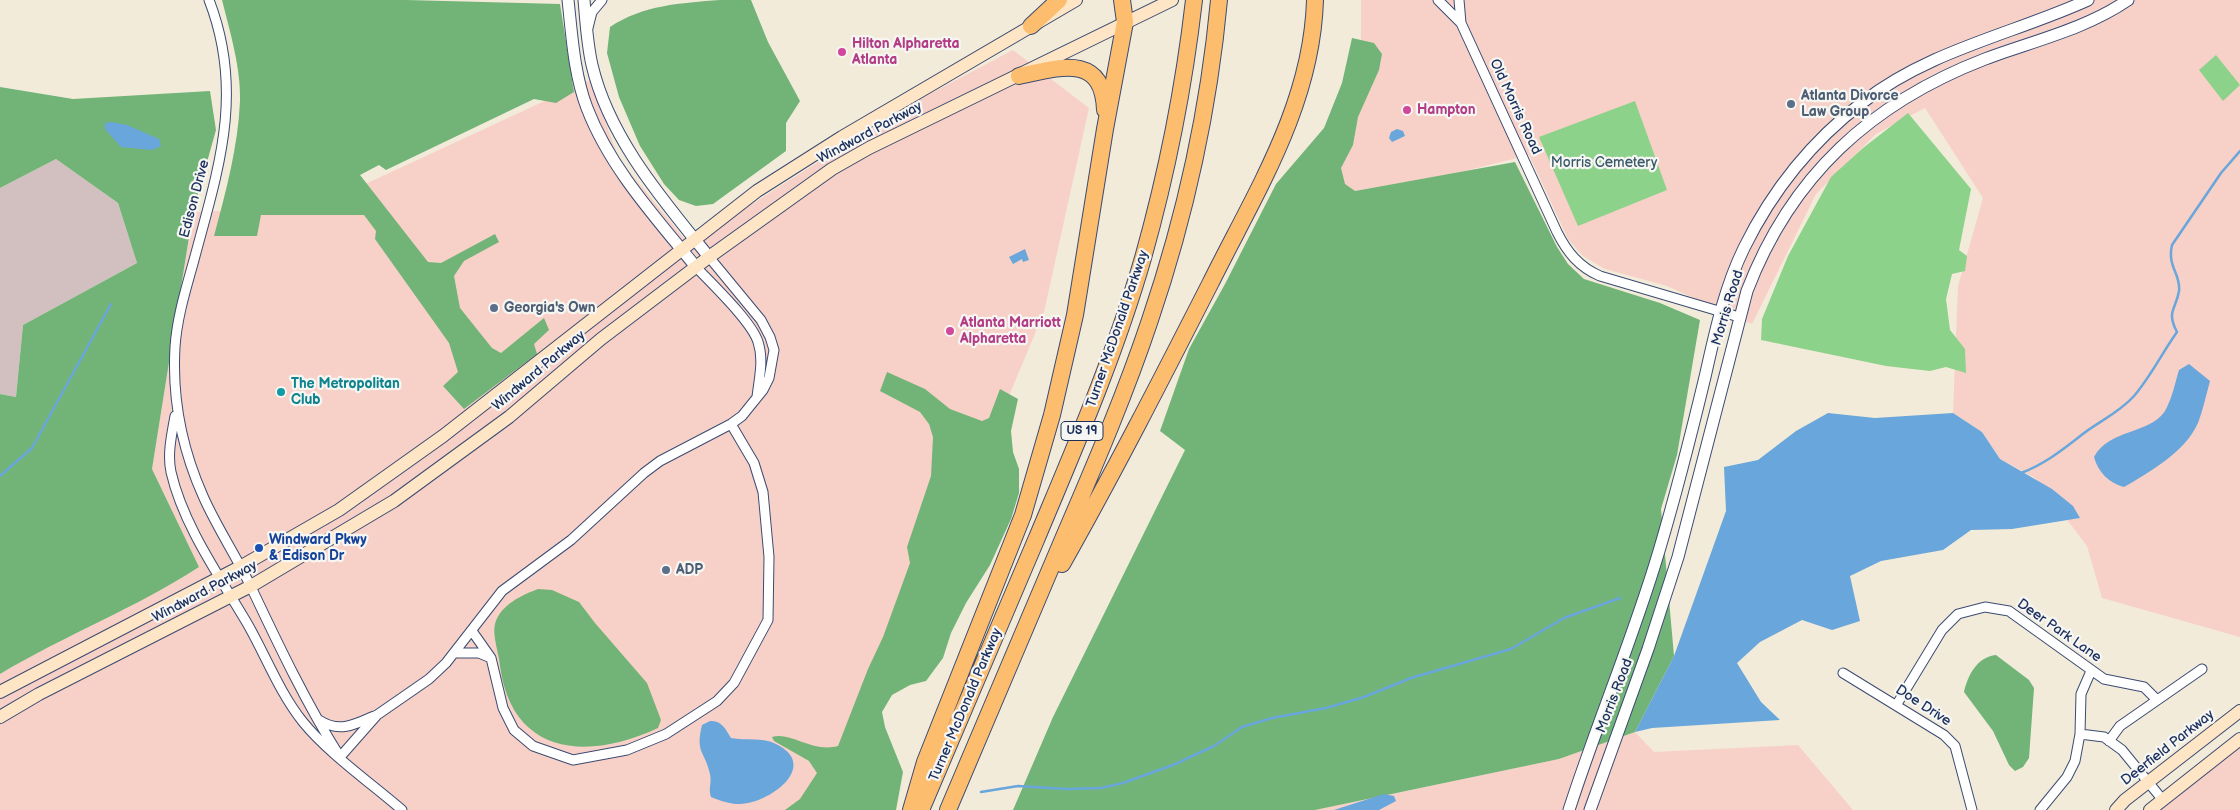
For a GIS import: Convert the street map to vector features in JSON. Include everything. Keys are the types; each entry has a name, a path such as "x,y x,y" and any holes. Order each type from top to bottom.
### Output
{"highway":[{"path":"1031,26 1059,0"},
{"path":"911,810 925,762 1011,548 1035,476 1075,315 1105,129 1125,22 1122,0"},
{"name":"Turner McDonald Parkway","path":"922,810 1083,427 1116,342 1143,259 1165,172 1190,34 1194,0"},
{"name":"Turner McDonald Parkway","path":"948,810 1109,432 1151,318 1171,253 1194,156 1219,0"},
{"path":"1021,638 1116,469 1277,151 1295,107 1304,76 1313,28 1315,0"},
{"path":"1018,76 1063,66 1080,67 1091,74 1100,86 1104,100 1105,129"}],"main road":[{"name":"Windward Parkway","path":"0,692 300,534 382,481 443,436 756,192 842,137 1076,0"},
{"name":"Windward Parkway","path":"0,717 40,694 251,586 394,501 508,417 601,339 709,257 832,169 869,148 1172,0"},
{"name":"Deerfield Parkway","path":"2116,810 2148,782 2240,711"},
{"path":"2150,810 2240,739"}],"street":[{"name":"Edison Drive","path":"209,0 222,40 226,69 226,128 219,165 180,310 175,345 176,406 170,471 183,506 218,578 247,623 285,696 304,723 340,757"},
{"path":"568,0 576,66 587,108 624,177 696,267 751,328 758,340 761,365 757,397"},
{"path":"402,810 340,757 377,715 429,679 455,653 502,591 572,540 644,473 660,461 731,424 742,416 763,390 771,369 774,350 761,320 660,197 618,130 592,66 584,0"},
{"path":"587,33 592,12 602,0"},
{"name":"Old Morris Road","path":"1438,0 1461,23"},
{"name":"Old Morris Road","path":"1459,0 1461,23 1557,232 1571,255 1584,267 1600,276 1739,317"},
{"name":"Morris Road","path":"1570,810 1623,663 1659,551 1683,466 1721,312 1744,249 1774,195 1804,157 1844,118 1876,93 1925,64 2088,0"},
{"name":"Morris Road","path":"1590,810 1648,649 1678,557 1739,317 1758,263 1780,221 1819,169 1862,127 1896,102 1933,81 2082,24 2128,0"},
{"name":"Edison Drive","path":"176,406 190,464 203,497 251,586 315,717 340,757"},
{"path":"472,631 491,658 503,708 514,730 533,746 573,760 628,750 643,744 672,731 717,701 734,683 768,620 769,557 763,492 754,463 731,424"},
{"name":"Deer Park Lane","path":"1897,704 1942,630 1958,614 1986,607 2009,611 2104,679 2144,687 2157,700"},
{"path":"455,653 479,652 491,658"},
{"path":"2109,741 2120,726 2202,669"},
{"path":"2040,810 2067,777 2075,761 2080,734 2082,694 2091,671"},
{"name":"Doe Drive","path":"1843,673 1944,734 1955,746 1972,810"},
{"path":"315,717 329,726 340,729 377,715"},
{"path":"2080,734 2104,738 2122,750 2162,799"}],"shaded area":[{"path":"1361,0 2240,0 2240,637 2102,598 2087,546 2035,478 2000,459 1982,432 1953,413 1958,286 1983,198 1925,108 1876,134 1816,194 1752,324 1667,286 1605,269 1583,256 1568,239 1529,155 1457,173 1309,199 1341,123 1361,39"},
{"path":"1013,50 1089,108 1044,312 836,810 0,810 0,674 28,657 175,582 199,567 152,469 193,212 364,205 361,186 590,80 619,159 691,247 724,222 901,109"},
{"path":"56,159 118,203 137,263 23,325 16,397 0,394 0,188"},
{"path":"1635,732 1654,752 1798,745 1853,810 1315,810 1559,759"},
{"path":"2240,747 2240,810 2157,810 2207,773"}],"green space":[{"path":"222,0 406,0 560,4 574,92 556,103 534,99 386,170 379,165 360,175 428,262 441,263 495,234 499,242 464,261 454,276 460,308 492,348 501,353 544,318 549,330 534,344 537,354 464,409 443,386 458,372 449,343 375,239 376,231 364,215 261,215 257,236 214,236 234,152 240,101 237,63"},
{"path":"720,0 751,0 768,42 800,101 786,123 786,151 713,204 696,206 679,200 664,184 640,146 619,97 607,53 610,27 636,14 663,6"},
{"path":"1352,38 1374,43 1382,54 1379,70 1358,117 1353,145 1341,168 1345,184 1355,191 1515,162 1557,247 1568,264 1584,279 1660,303 1700,320 1677,455 1661,509 1674,656 1635,732 1559,759 1315,810 1013,810 1053,717 1185,450 1160,431 1189,349 1225,284 1276,184 1324,128 1342,83"},
{"path":"2216,55 2240,85 2223,101 2199,70"},
{"path":"0,87 73,99 210,91 216,130 193,212 152,469 199,567 150,596 0,674 0,394 16,397 23,325 137,263 118,203 56,159 0,188"},
{"name":"Morris Cemetery","path":"1635,101 1667,190 1578,226 1539,137"},
{"path":"1908,113 1971,189 1959,250 1967,256 1965,271 1952,274 1946,299 1950,330 1965,349 1966,373 1946,367 1930,371 1886,366 1761,340 1762,319 1788,256 1831,177 1863,148"},
{"path":"887,372 925,389 950,409 982,421 989,418 1000,389 1018,399 1011,431 1013,452 1019,469 1019,493 1011,519 990,565 966,603 951,633 943,658 926,681 910,685 892,695 882,712 885,727 903,772 896,810 785,810 800,799 817,773 809,761 774,741 772,737 786,737 819,747 838,746 868,669 883,637 910,563 907,547 931,476 933,437 929,424 920,412 880,391"},
{"path":"538,589 552,590 579,602 647,683 661,720 658,728 632,739 605,745 580,747 557,743 537,734 520,718 507,696 494,628 498,617 507,606 525,594"},
{"path":"1996,655 2029,680 2034,688 2029,758 2023,767 2015,771 2009,765 1993,731 1964,692 1974,668 1989,656"}],"water":[{"path":"111,122 127,125 159,139 161,146 152,150 121,147 105,129 105,123"},
{"path":"1397,129 1403,131 1405,136 1392,142 1389,138 1391,132"},
{"path":"1025,249 1029,260 1023,262 1022,259 1013,264 1009,257"},
{"path":"2189,364 2210,381 2200,418 2192,433 2185,443 2166,460 2124,487 2109,480 2101,472 2094,457 2109,441 2150,424 2158,418 2165,411 2170,401 2179,370"},
{"path":"1828,413 1875,418 1953,413 1982,432 2000,459 2052,489 2073,506 2080,518 2012,529 1971,530 1943,550 1881,561 1850,576 1860,621 1832,630 1802,620 1760,642 1737,663 1761,702 1780,720 1652,728 1635,732 1674,656 1726,511 1724,467 1758,460 1796,431"},
{"path":"710,721 721,724 731,738 771,742 788,752 793,761 793,771 788,779 770,795 748,803 734,804 711,797 710,774 700,747 702,725"},
{"path":"1384,794 1394,796 1396,801 1379,810 1334,810"}],"waterway":[{"path":"2021,473 2052,457 2121,408 2146,381 2177,332 2172,315 2178,297 2179,285 2171,259 2172,245 2221,173 2240,151"},
{"path":"0,476 32,448 111,304"},
{"path":"981,792 1018,786 1067,789 1101,788 1123,783 1173,765 1214,746 1242,727 1272,718 1326,708 1364,697 1411,678 1511,649 1564,618 1620,598"}],"place":[{"name":"Hilton Alpharetta Atlanta","path":"842,52"},
{"name":"Atlanta Divorce Law Group","path":"1791,104"},
{"name":"Hampton","path":"1407,110"},
{"name":"Georgia's Own","path":"494,308"},
{"name":"Atlanta Marriott Alpharetta","path":"950,331"},
{"name":"The Metropolitan Club","path":"281,392"},
{"name":"Windward Pkwy & Edison Dr","path":"259,548"},
{"name":"ADP","path":"666,570"}]}
